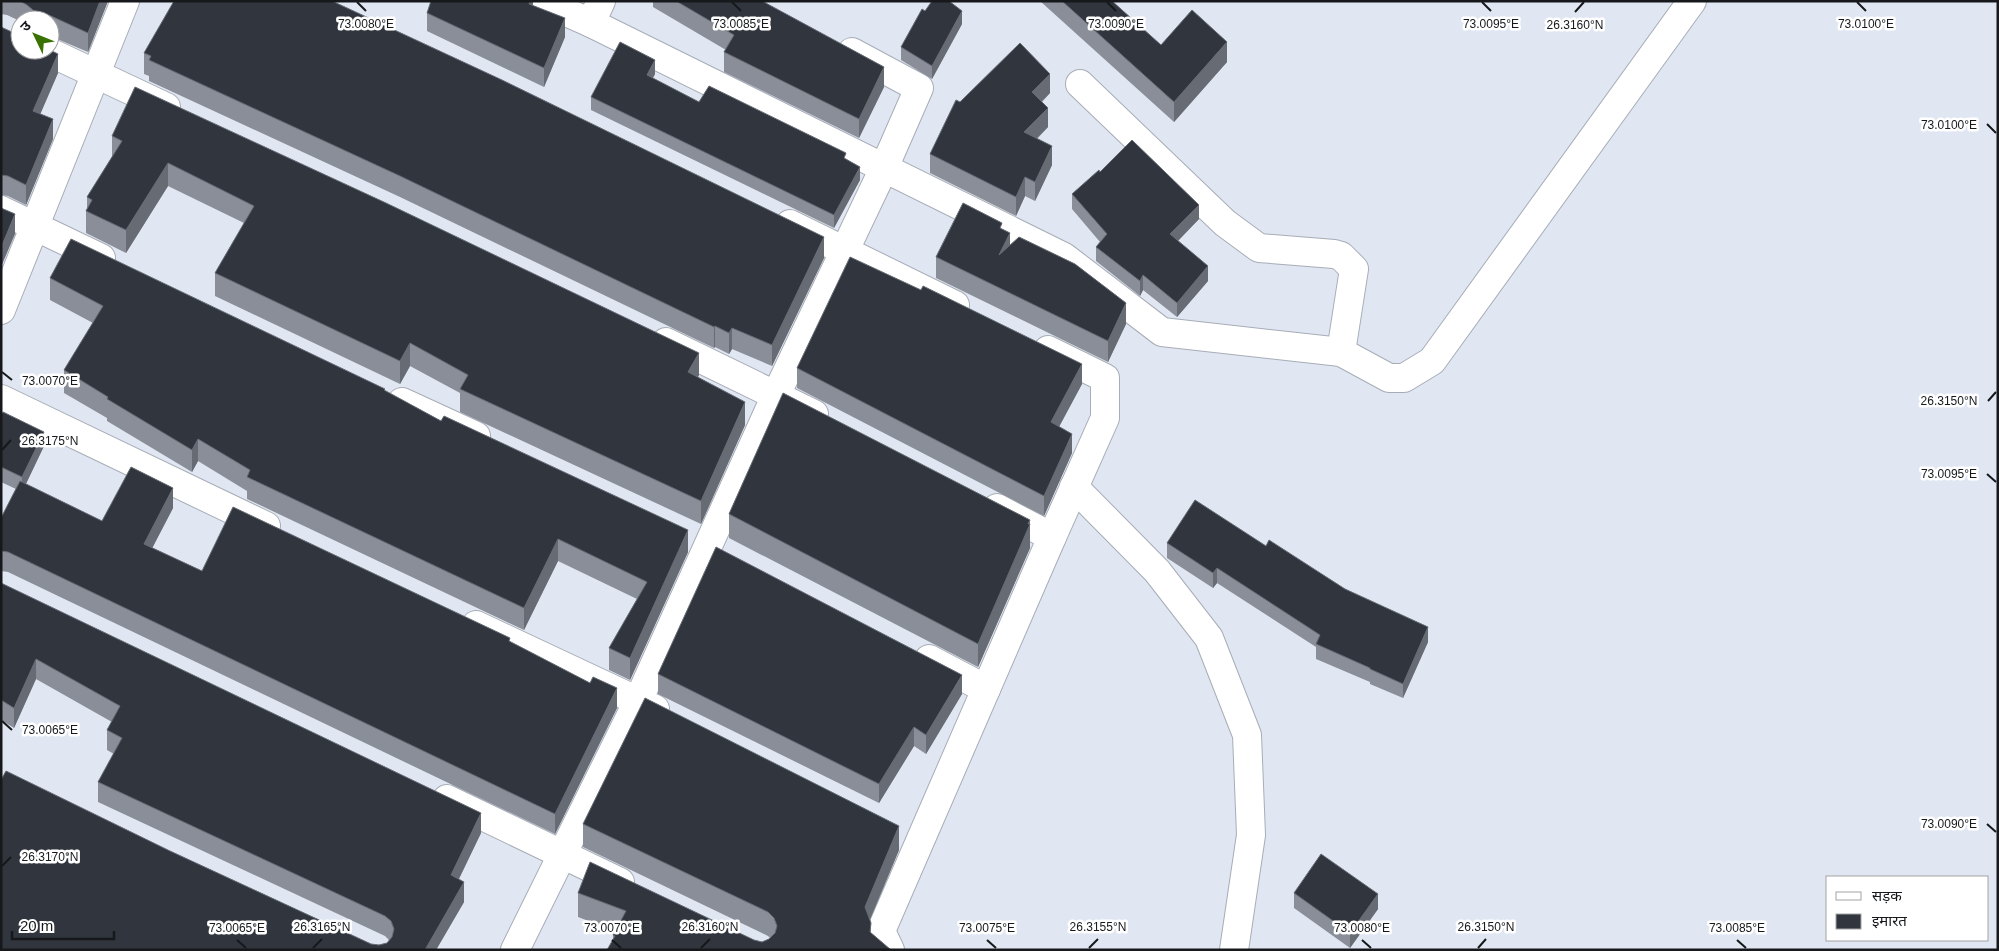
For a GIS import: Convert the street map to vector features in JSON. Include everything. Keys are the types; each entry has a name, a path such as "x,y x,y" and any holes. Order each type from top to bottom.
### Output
{"street":[{"path":"1,310 125,1"},
{"path":"540,1 596,12 884,168 1064,257 1162,332 1341,352 1389,378 1404,378 1432,361 1692,1"},
{"path":"515,950 638,701 718,549 776,395 884,168 919,88 826,38"},
{"path":"60,57 186,116"},
{"path":"1080,84 1225,223 1259,248 1334,254 1341,256 1348,263 1354,270 1341,352"},
{"path":"1,210 123,268"},
{"path":"765,212 979,316"},
{"path":"643,331 839,427"},
{"path":"890,950 881,931 1105,418 1105,378 1024,338"},
{"path":"378,391 494,445"},
{"path":"1,399 287,536"},
{"path":"1074,487 1157,571 1209,638 1247,736 1251,835 1234,950"},
{"path":"972,496 1052,537"},
{"path":"682,532 718,549"},
{"path":"458,616 674,718"},
{"path":"908,648 986,689"},
{"path":"428,790 640,892"},
{"path":"894,828 920,841"}],"building":[{"path":"20,1 100,1 88,33 60,20 60,10 33,10"},
{"path":"174,1 332,1 502,80 824,237 772,345 732,328 729,333 400,176 149,60 151,56 144,53"},
{"path":"431,1 530,1 529,4 565,18 544,68 427,13"},
{"path":"676,1 762,1 884,67 859,119 724,52 734,35"},
{"path":"932,1 949,1 962,11 932,66 901,47 922,9 925,11"},
{"path":"1062,1 1112,1 1161,45 1192,10 1227,42 1174,102"},
{"path":"1,27 10,31 10,60 55,60 33,111 53,119 26,185 8,176 1,175"},
{"path":"620,42 655,60 647,75 699,102 709,86 846,153 844,158 860,167 834,215 591,97"},
{"path":"1020,43 1050,74 1032,92 1048,108 1024,132 1052,146 1035,182 1025,177 1016,197 930,154 956,100 960,102"},
{"path":"135,87 386,203 699,353 688,372 745,402 701,501 460,389 468,375 410,343 400,361 215,273 254,206 168,163 126,230 86,211 92,200 87,197 122,141 112,136"},
{"path":"1132,140 1199,205 1170,234 1208,266 1177,303 1143,275 1140,281 1096,247 1107,234 1072,194 1099,170 1100,172"},
{"path":"963,203 1002,223 1000,228 1010,233 999,255 1019,237 1075,264 1126,303 1108,341 936,257"},
{"path":"1,208 15,214 1,248"},
{"path":"71,239 385,389 441,421 444,416 688,530 630,658 609,648 647,582 558,539 524,608 247,477 250,470 198,439 192,450 107,399 108,397 64,370 103,306 50,278"},
{"path":"850,257 921,290 923,286 1082,364 1051,422 1072,434 1044,496 797,368"},
{"path":"783,393 1030,520 1028,524 1030,524 978,644 729,514"},
{"path":"3,412 44,432 22,477 1,467 1,415"},
{"path":"131,467 173,488 144,544 202,571 233,507 510,638 509,641 590,683 593,677 617,688 555,814 8,552 1,551 1,518 20,481 102,521"},
{"path":"1195,500 1266,546 1269,540 1345,589 1428,627 1403,684 1316,644 1320,635 1217,568 1213,573 1167,543"},
{"path":"716,547 962,675 926,735 914,727 879,784 658,674"},
{"path":"1,583 481,813 451,875 464,882 425,950 1,950 1,780 6,771 170,851 371,944 387,943 392,937 394,929 391,921 385,916 98,782 122,738 107,730 120,706 36,659 14,708 1,700"},
{"path":"645,698 899,826 865,907 871,923 870,932 891,950 607,950 626,911 578,893 590,862 754,940 762,942 769,939 775,933 777,926 774,918 768,912 583,824"},
{"path":"1321,854 1378,894 1350,933 1294,893"}]}
